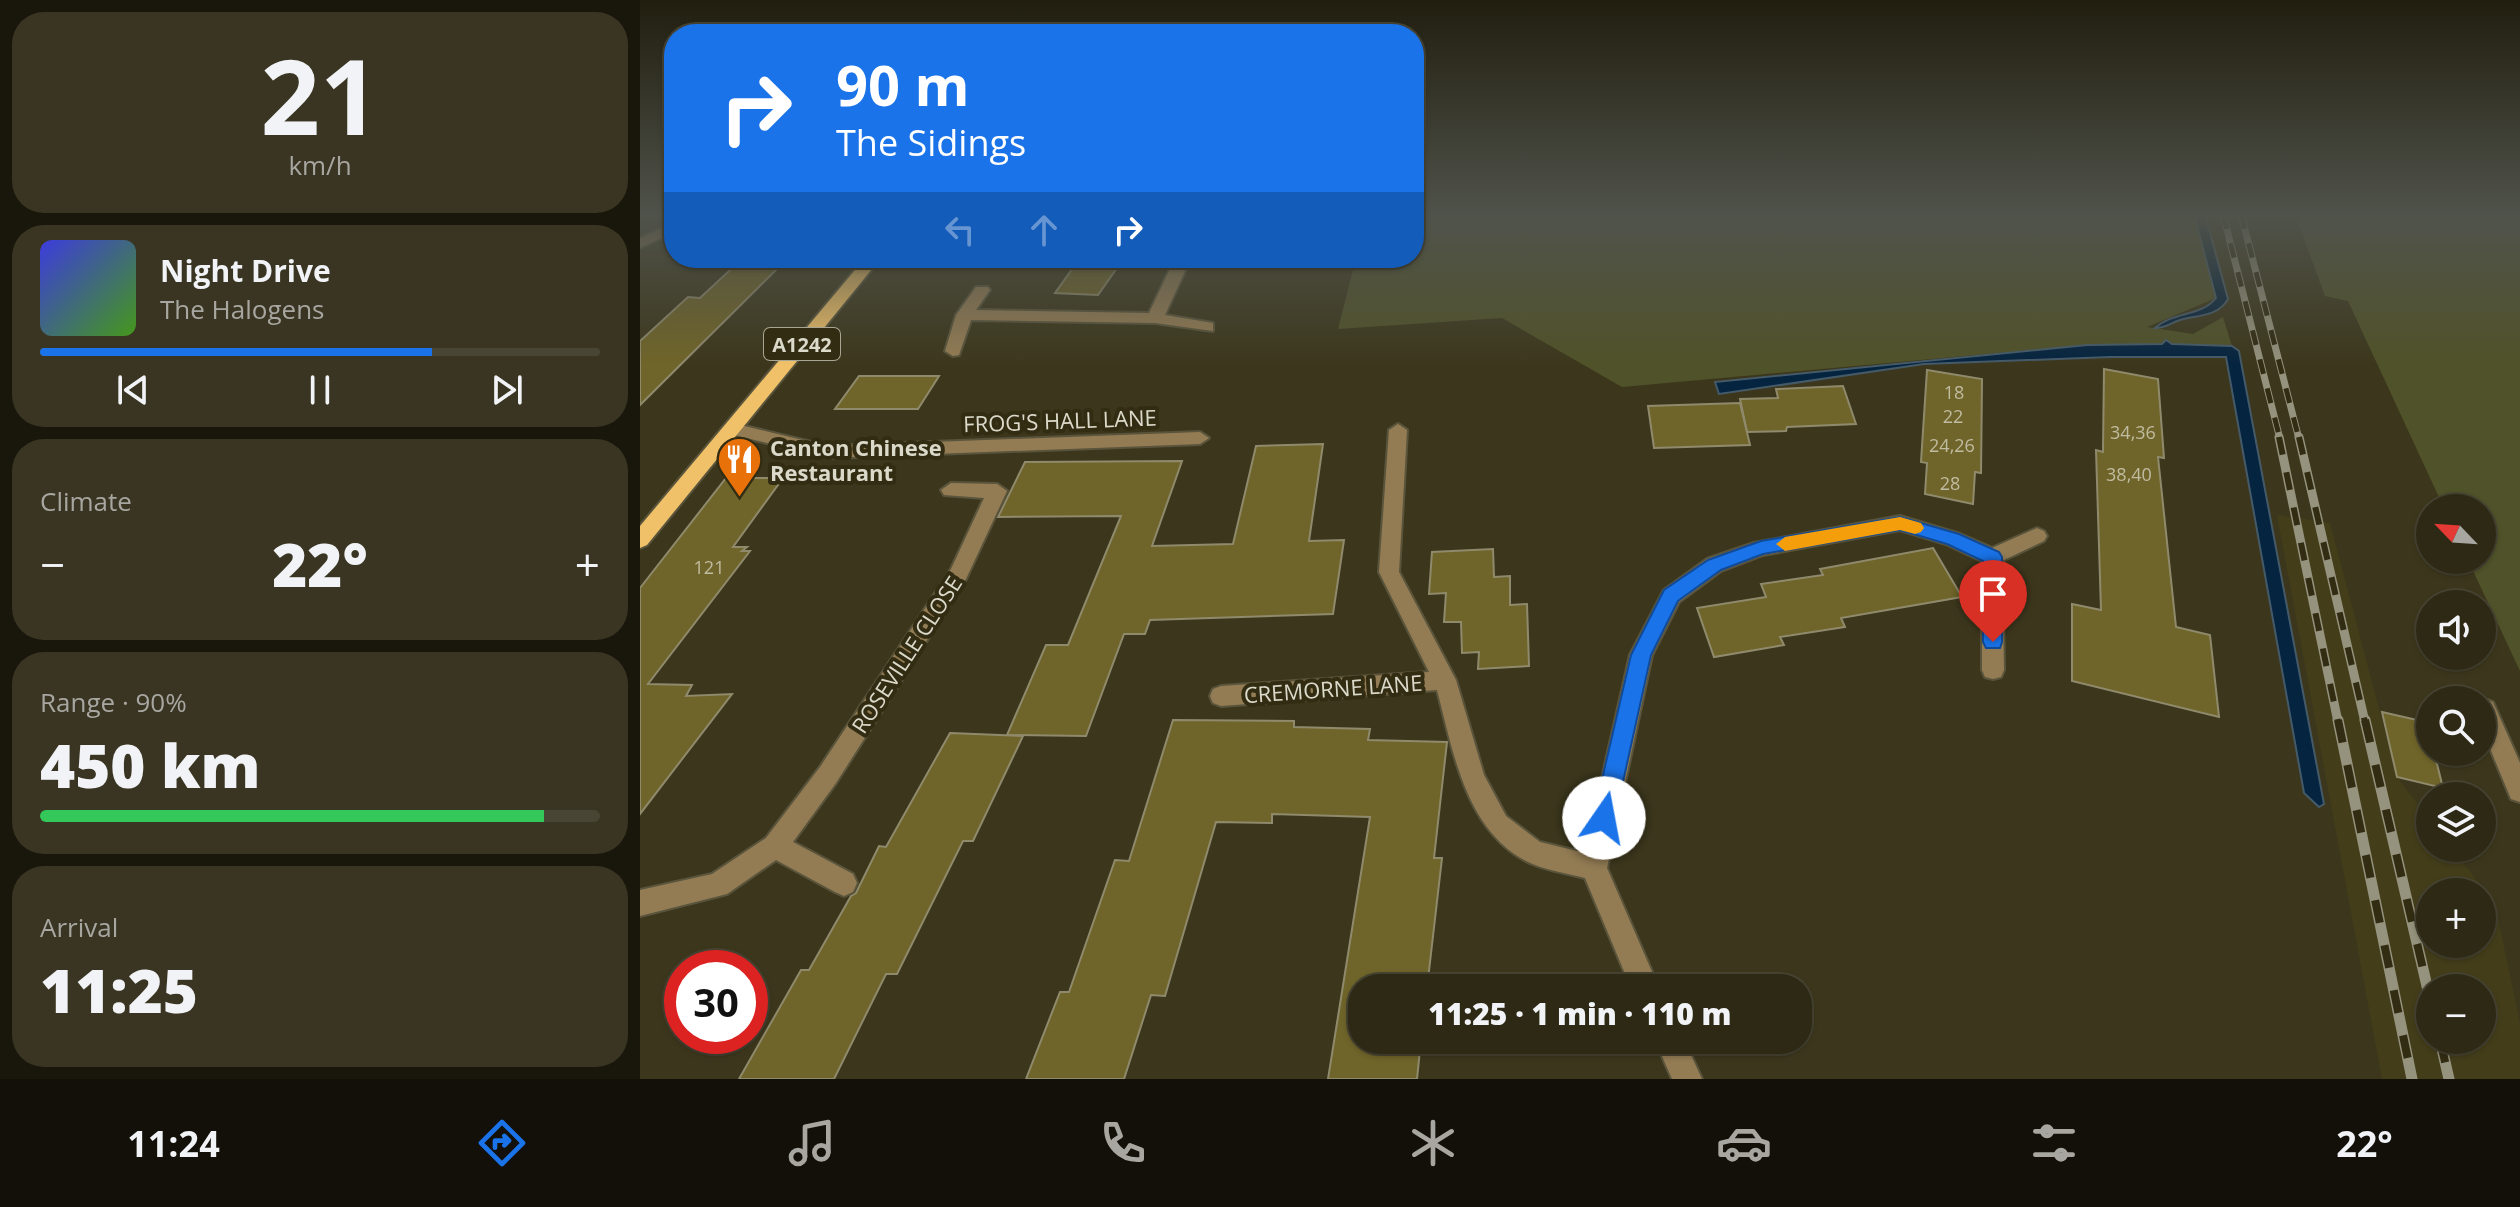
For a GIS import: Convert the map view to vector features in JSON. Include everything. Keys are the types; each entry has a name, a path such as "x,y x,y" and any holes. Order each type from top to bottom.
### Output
{"main road":[{"name":"A1242","path":"640,540 865,268"}],"street":[{"path":"1155,318 1178,268"},
{"path":"953,351 964,315 982,290"},
{"path":"964,315 1155,318 1207,327"},
{"name":"FROG'S HALL LANE","path":"732,429 828,452 1200,438"},
{"name":"CREMORNE LANE","path":"1398,430 1389,572 1445,680 1473,778 1497,824 1533,852 1594,868"},
{"name":"ROSEVILLE CLOSE","path":"640,903 718,885 775,846 828,775 959,573 997,491 951,490"},
{"path":"1639,974 1594,868 1641,655 1671,596 1714,565 1761,548 1900,523 1953,539 1992,557 2037,536"},
{"path":"1992,557 1993,670"},
{"name":"CREMORNE LANE","path":"1221,696 1445,680"},
{"path":"2496,735 2520,791"},
{"path":"775,846 844,883"},
{"path":"1675,1054 1687,1079"}],"shaded area":[{"path":"2277,515 2330,523 2397,777 2416,802 2416,862 2463,862 2475,878 2416,878 2416,958 2496,958 2496,909 2520,1023 2520,1079 2382,1079"}],"green space":[{"path":"1424,264 2207,264 2216,298 2147,327 2193,334 2223,317 2232,346 2087,345 1622,387 1502,318 1338,329 1353,268 1424,268"},
{"path":"2313,264 2520,264 2520,671 2496,620 2496,590 2482,590 2475,574 2496,574 2496,494 2438,494 2348,301 2325,296"}],"water":[{"path":"2207,264 2219,264 2228,299 2224,305 2207,314 2155,328 2170,319 2203,308 2216,298"},
{"path":"2166,340 2172,344 2232,346 2239,351 2324,804 2319,807 2304,793 2226,357 2110,357 1924,364 1719,394 1715,382 2087,345 2162,344"}],"building":[{"path":"732,268 778,268 640,405 640,341 688,297 700,298"},
{"path":"1073,268 1117,268 1098,295 1055,293"},
{"path":"2104,369 2158,379 2164,458 2158,457 2176,627 2210,635 2219,717 2072,681 2072,604 2101,610 2096,450 2103,452"},
{"path":"1927,370 1982,379 1981,473 1975,472 1973,504 1925,494 1927,463 1921,462"},
{"path":"859,376 939,376 918,409 835,409"},
{"path":"1843,386 1856,424 1747,432 1740,399 1778,398 1776,389"},
{"path":"1740,403 1750,445 1654,448 1648,406"},
{"path":"1323,444 1309,541 1344,540 1333,614 1150,620 1145,634 1124,634 1086,736 1007,735 1046,645 1068,645 1121,516 998,517 1025,462 1182,461 1152,546 1233,544 1256,446"},
{"path":"726,478 783,478 733,547 747,547 742,551 750,551 648,684 692,685 686,696 732,694 640,814 640,588"},
{"path":"1933,548 1962,597 1841,618 1845,627 1780,637 1784,645 1714,657 1697,608 1766,597 1761,584 1823,575 1820,569"},
{"path":"1493,549 1494,577 1510,576 1510,605 1527,604 1529,666 1478,669 1479,652 1462,653 1461,622 1444,622 1446,593 1429,594 1432,552"},
{"path":"2382,712 2416,720 2416,766 2438,766 2442,782 2418,782 2397,777"},
{"path":"1173,720 1294,721 1294,727 1370,729 1368,740 1447,742 1434,858 1442,858 1429,974 1348,974 1348,1054 1420,1054 1417,1079 1328,1079 1370,817 1272,814 1272,823 1216,822 1165,996 1151,995 1124,1079 1026,1079 1060,992 1069,992 1115,860 1129,861"},
{"path":"950,733 1023,736 973,841 963,841 897,974 886,974 834,1079 739,1079 753,1054 768,1054 768,1028 801,970 809,970 851,896 856,893 879,846 886,847"}],"railway":[{"path":"2236,264 2280,439"},
{"path":"2254,264 2299,439"},
{"path":"2279,437 2338,722"},
{"path":"2299,437 2365,722"},
{"path":"2338,720 2412,1079"},
{"path":"2365,720 2424,974"},
{"path":"2443,1054 2449,1079"}],"slow traffic":[{"path":"1785,544 1900,523 1915,528"}],"place":[{"name":"Canton Chinese Restaurant","path":"739,499"}],"route":[{"path":"1604,818 1641,655 1671,596 1714,565 1761,548 1900,523 1953,539 1992,557 1993,642"}]}
